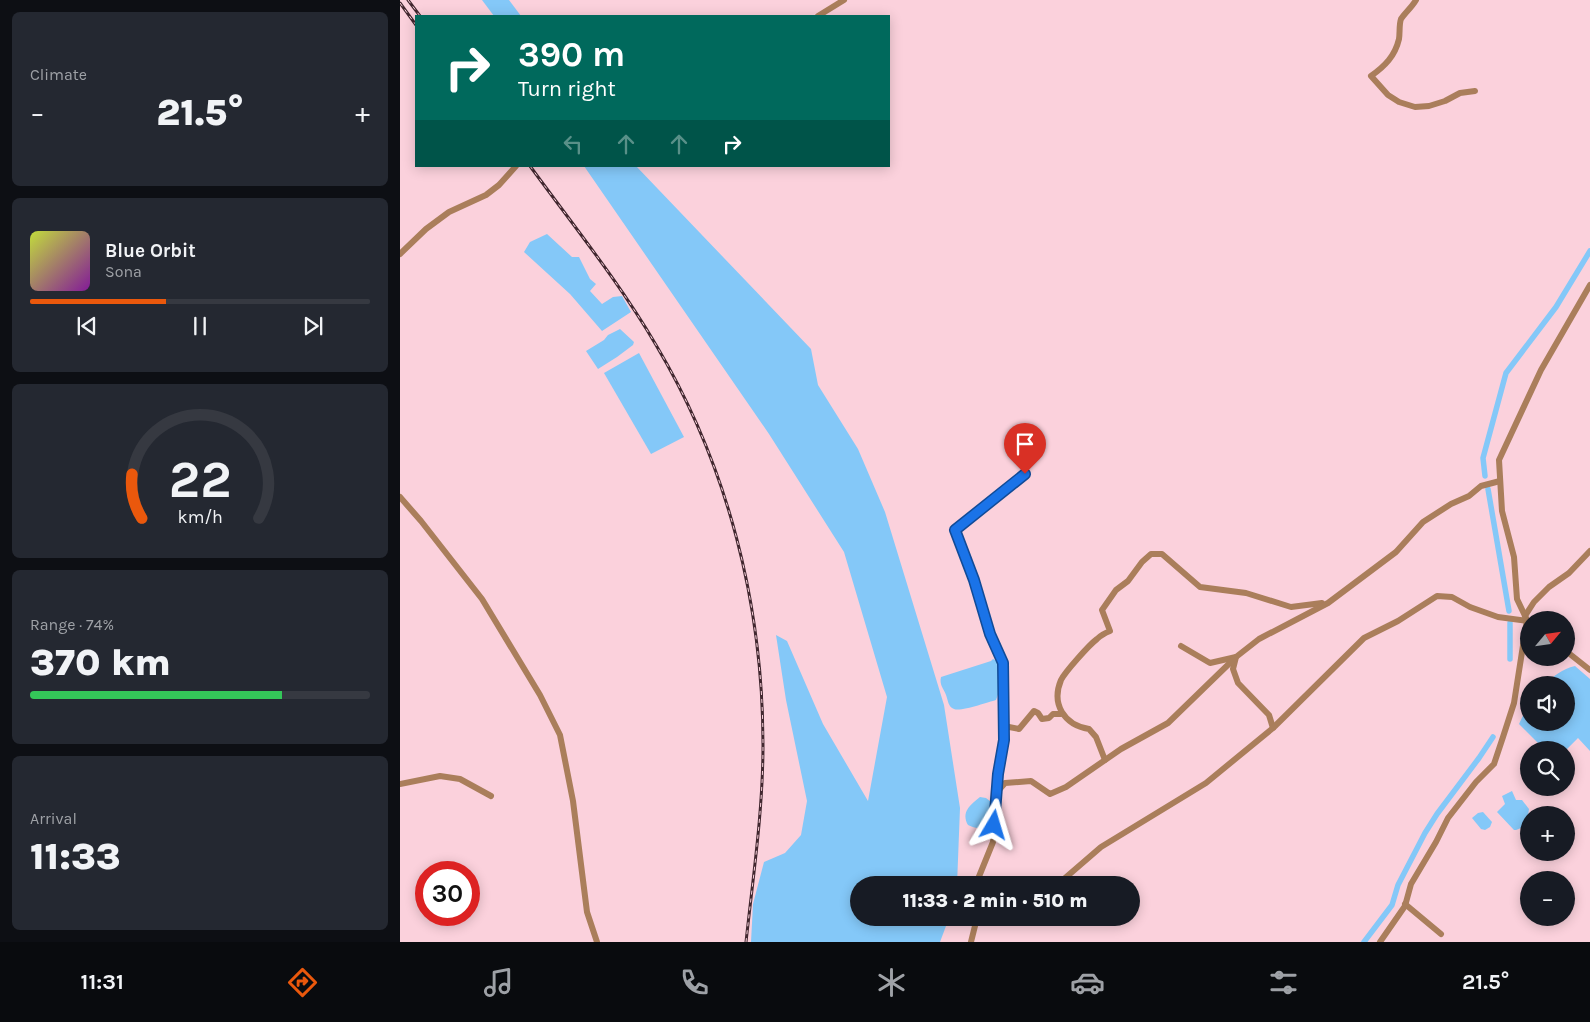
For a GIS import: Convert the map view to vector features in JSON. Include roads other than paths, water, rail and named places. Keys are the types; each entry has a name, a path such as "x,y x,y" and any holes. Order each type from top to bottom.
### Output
{"street":[{"path":"820,15 844,0"},
{"path":"1416,0 1401,20 1396,50 1386,65 1371,76 1388,95 1399,102 1415,107 1429,106 1445,101 1460,93 1475,91"},
{"path":"400,254 426,229 449,212 486,195 499,185 515,167"},
{"path":"1523,611 1518,599 1514,557 1502,511 1499,460 1541,370 1590,285"},
{"path":"980,876 993,842 1004,726 1003,663 990,634 974,580 955,530 1025,474"},
{"path":"998,791 1005,783 1031,781 1050,794 1066,787 1121,749 1168,723 1236,657 1259,639 1328,603 1396,552 1423,522 1451,504 1469,496 1481,486 1500,481"},
{"path":"400,497 482,599 540,695 560,735 573,801 587,912 597,942"},
{"path":"1530,611 1534,602 1549,587 1569,573 1590,550"},
{"path":"1061,714 1058,696 1062,680 1095,640 1110,631 1102,610 1116,590 1128,581 1142,562 1151,554 1162,554 1200,587 1246,593 1291,607 1328,603"},
{"path":"1068,876 1102,847 1206,783 1273,728 1364,638 1398,621 1437,596 1452,597 1470,607 1498,617 1520,619"},
{"path":"1180,646 1210,663 1236,657"},
{"path":"1236,657 1233,669 1238,683 1268,715 1273,728"},
{"path":"1575,659 1590,670"},
{"path":"1380,942 1406,904 1411,884 1448,818 1476,782 1494,764 1514,703 1520,664"},
{"path":"1004,726 1019,729 1034,711 1042,719 1049,718 1053,714 1061,714 1078,727 1089,729 1096,737 1105,760"},
{"path":"400,784 440,776 460,779 491,796"},
{"path":"1406,904 1442,934"},
{"path":"972,942 975,926"}],"water":[{"path":"482,0 509,0 520,15 493,15"},
{"path":"585,167 637,167 811,349 818,385 858,449 885,512 944,705 960,808 957,876 850,876 850,926 946,926 940,942 751,942 753,904 764,862 785,853 801,835 807,801 786,700 776,635 787,641 823,724 868,801 887,697 844,552 769,434"},
{"path":"547,234 572,257 579,257 590,279 596,284 590,291 602,304 613,297 622,296 631,312 602,331 570,294 524,252 530,242"},
{"path":"620,329 634,342 633,345 598,369 586,351"},
{"path":"639,353 684,437 651,454 604,373"},
{"path":"993,659 997,661 1001,676 996,700 957,710 952,708 941,685 941,677"},
{"path":"1575,666 1590,679 1590,751 1578,738 1575,741 1536,741 1526,731 1575,731 1575,676 1555,676"},
{"path":"1512,791 1516,800 1522,800 1527,806 1520,806 1520,828 1514,830 1497,812 1505,804 1502,796"},
{"path":"980,797 986,798 991,802 991,814 990,819 984,826 975,828 968,825 966,813 970,806"},
{"path":"1483,812 1492,822 1490,827 1485,830 1481,829 1472,818 1478,813"}],"waterway":[{"path":"1485,476 1483,458 1506,373 1556,307 1590,251"},
{"path":"1488,489 1509,611"},
{"path":"1510,623 1510,659"},
{"path":"1364,942 1392,905 1398,885 1425,833 1493,737"}],"railway":[{"path":"408,0 419,15"},
{"path":"400,3 415,24"},
{"path":"531,167 611,276 656,345 681,391 703,439 721,488 736,538 748,589 756,640 763,745 759,819 746,942"}]}
